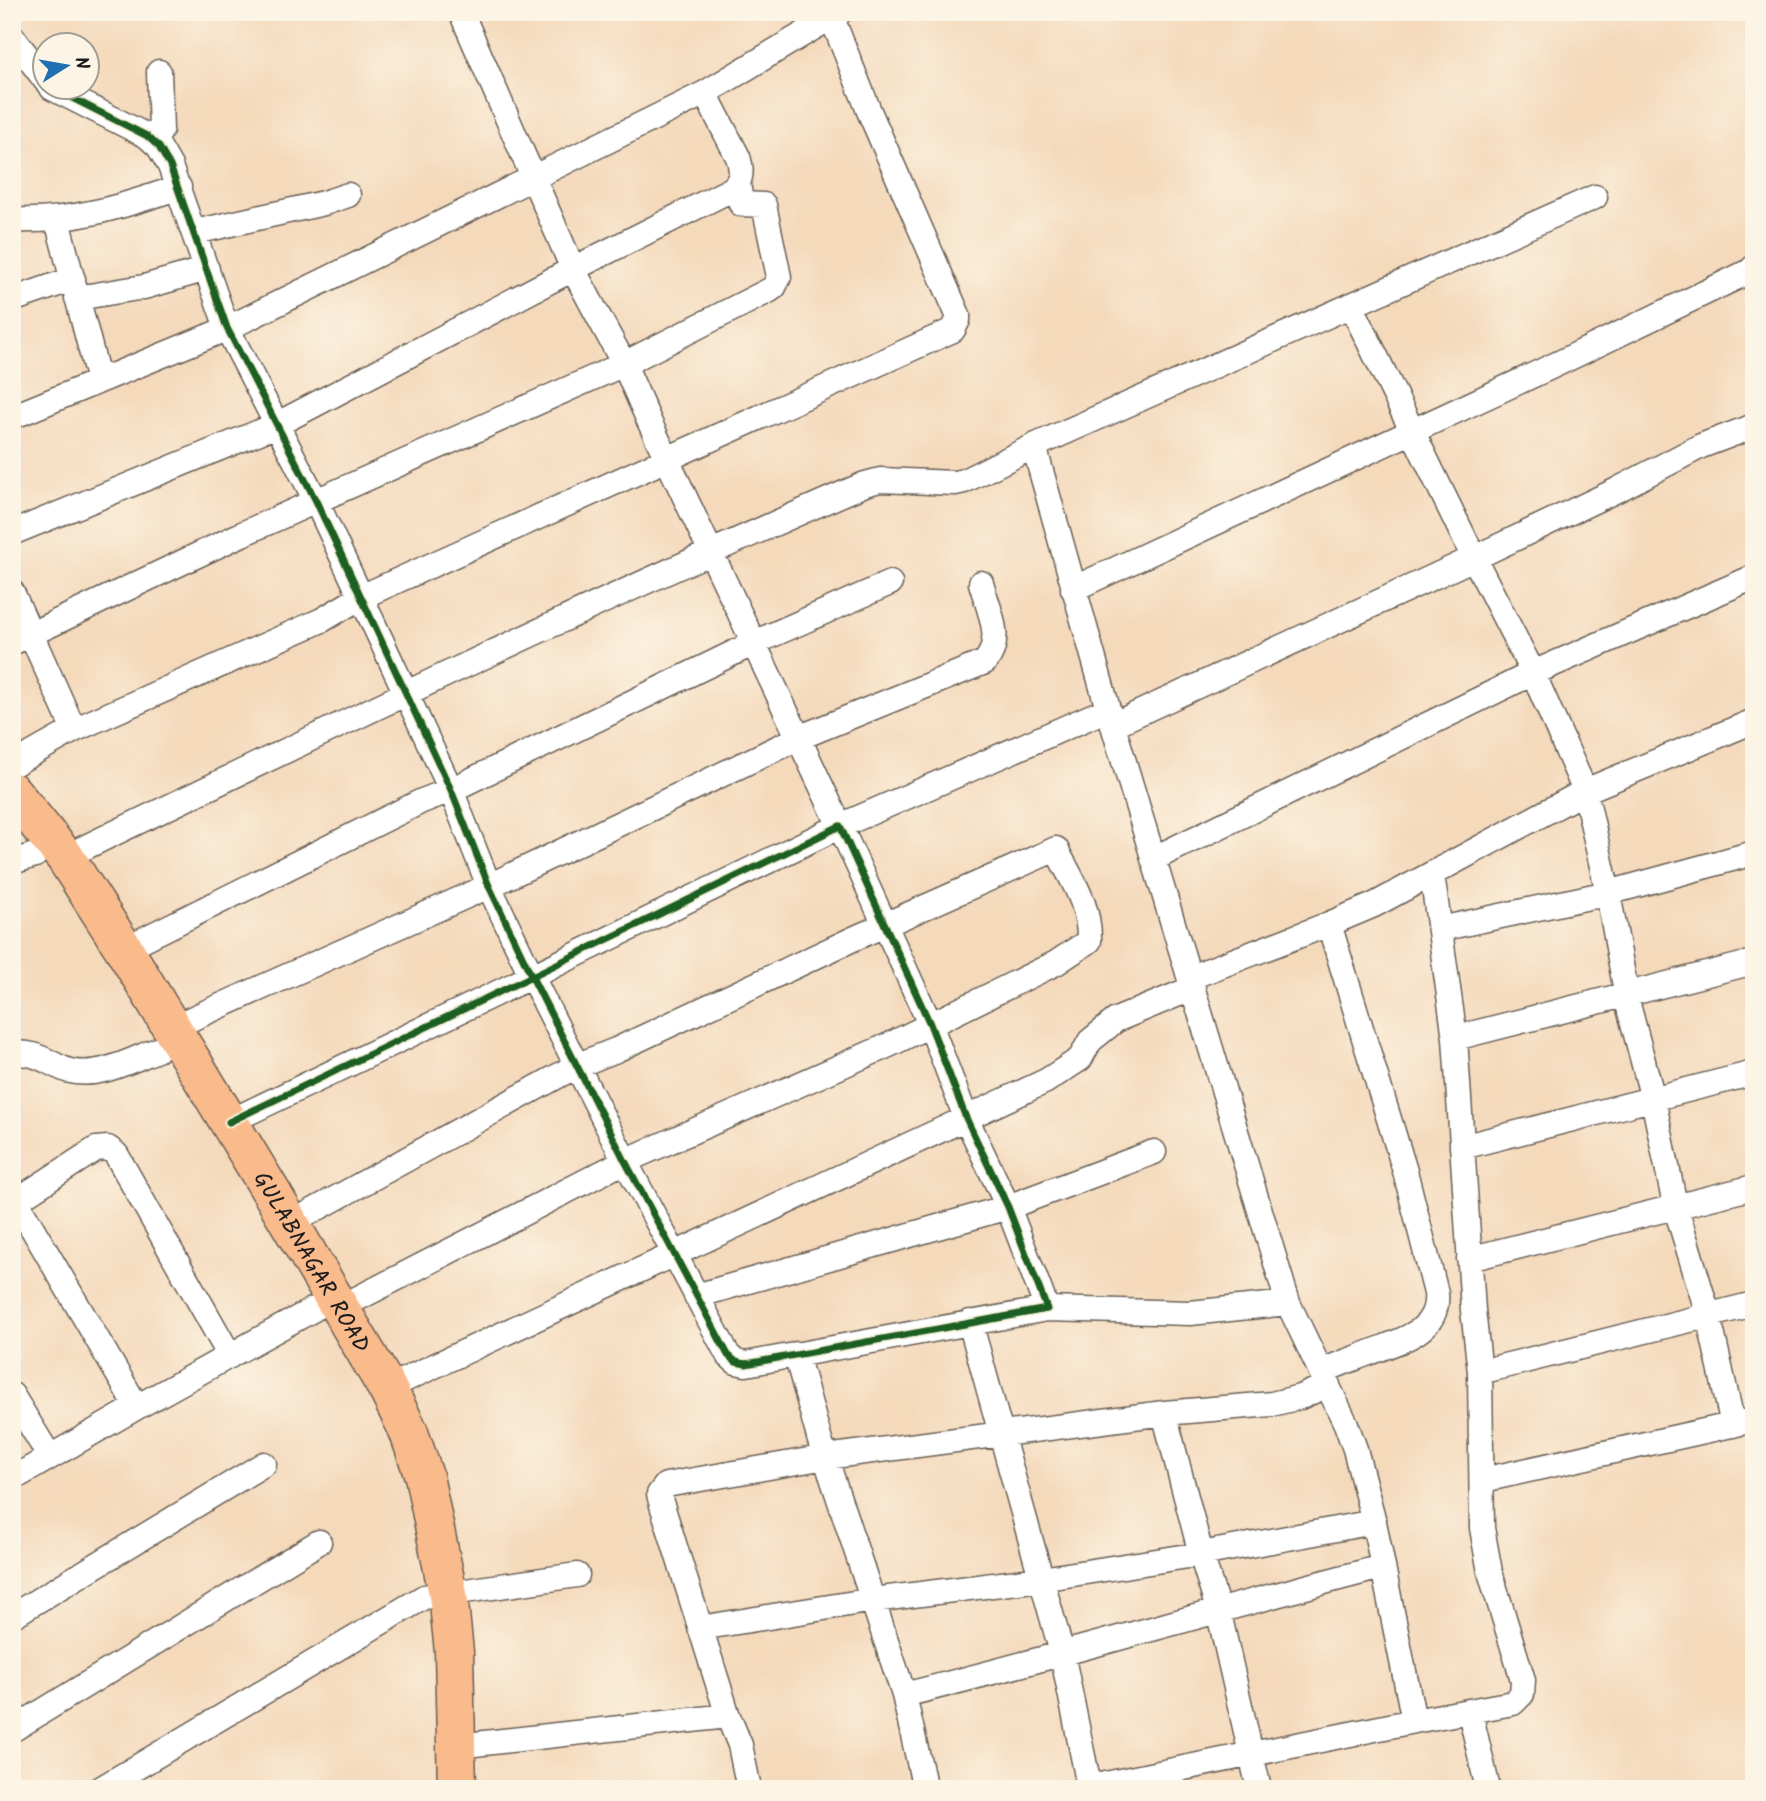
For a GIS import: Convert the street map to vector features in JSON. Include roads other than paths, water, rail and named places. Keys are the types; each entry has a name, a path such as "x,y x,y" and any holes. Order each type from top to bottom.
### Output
{"main road":[{"name":"GULABNAGAR ROAD","path":"12,792 35,817 37,858 124,949 164,1039 254,1204 327,1309 387,1388 408,1430 424,1476 436,1596 432,1715 433,1789"},
{"name":"GULABNAGAR ROAD","path":"12,825 164,1039 229,1122 289,1224 394,1459 419,1555 436,1596 454,1653 457,1789"}],"street":[{"path":"461,12 573,269 624,364 841,826 930,1024 967,1118 1008,1207 1047,1308"},
{"path":"12,417 228,328 705,93 836,15 869,111 958,315 956,326 948,333 361,597 323,620 74,730 12,765"},
{"path":"12,36 32,62"},
{"path":"154,141 161,130 159,72"},
{"path":"12,533 277,425 573,269 732,189 741,174 738,157 705,93"},
{"path":"79,102 154,141 170,166 228,328 316,501 361,597 450,790 489,886 576,1066 732,1360 746,1364 1047,1308 1191,1313 1288,1303"},
{"path":"22,638 316,501 624,364 770,290 777,283 779,270 764,205 741,204 738,181"},
{"path":"12,220 57,220 120,208 179,187"},
{"path":"195,232 324,203 348,195"},
{"path":"37,858 405,693 711,551 865,484 880,481 964,481 1034,446 1595,197"},
{"path":"57,220 99,381"},
{"path":"1073,589 1557,364 1754,267"},
{"path":"12,300 75,289 144,286 207,269"},
{"path":"1351,305 1533,673 1585,791 1627,996 1653,1099 1675,1205 1743,1423 1482,1480"},
{"path":"229,1122 841,826 1110,717 1474,558 1617,490 1701,446 1754,426"},
{"path":"1034,446 1110,717 1288,1303 1350,1435 1374,1522 1414,1721"},
{"path":"1153,859 1533,673 1754,577"},
{"path":"124,949 422,801 754,643 890,583"},
{"path":"12,1055 32,1055 70,1071 106,1069 798,738 985,662 993,650 996,636 981,583"},
{"path":"12,592 22,638 74,730"},
{"path":"387,1388 1046,1081 1080,1059 1090,1041 1116,1020 1192,982 1374,905 1585,791 1754,721"},
{"path":"12,1479 230,1356 625,1161 889,1045 1056,962 1089,941 1087,910 1056,849 576,1066 289,1224"},
{"path":"1440,929 1608,893 1754,853"},
{"path":"970,1322 1062,1653 1085,1788 1513,1703 1522,1694 1523,1687 1485,1550 1482,1528 1480,1372 1469,1259 1455,1038 1432,874"},
{"path":"749,1789 740,1745 728,1716 660,1502 659,1494 662,1488 673,1483 826,1457 1164,1413 1272,1404 1300,1397 1325,1378 1412,1336 1426,1324 1437,1307 1436,1293 1405,1171 1329,924"},
{"path":"1455,1038 1754,962"},
{"path":"1462,1147 1754,1073"},
{"path":"137,1407 21,1209 21,1201 25,1195 96,1149 108,1148 116,1154 230,1356"},
{"path":"696,1296 1008,1207 1154,1152"},
{"path":"1469,1259 1754,1187"},
{"path":"1480,1372 1754,1304"},
{"path":"1437,1307 1473,1310"},
{"path":"796,1354 826,1457 904,1695 925,1789"},
{"path":"12,1395 50,1457"},
{"path":"1164,1413 1218,1609 1259,1789"},
{"path":"12,1616 264,1464"},
{"path":"700,1628 873,1600 1041,1579 1201,1554 1374,1522"},
{"path":"12,1730 319,1542"},
{"path":"904,1695 1016,1667 1218,1609 1382,1566"},
{"path":"100,1789 436,1596 577,1575"},
{"path":"1470,1712 1488,1789"},
{"path":"457,1746 728,1716"}]}
